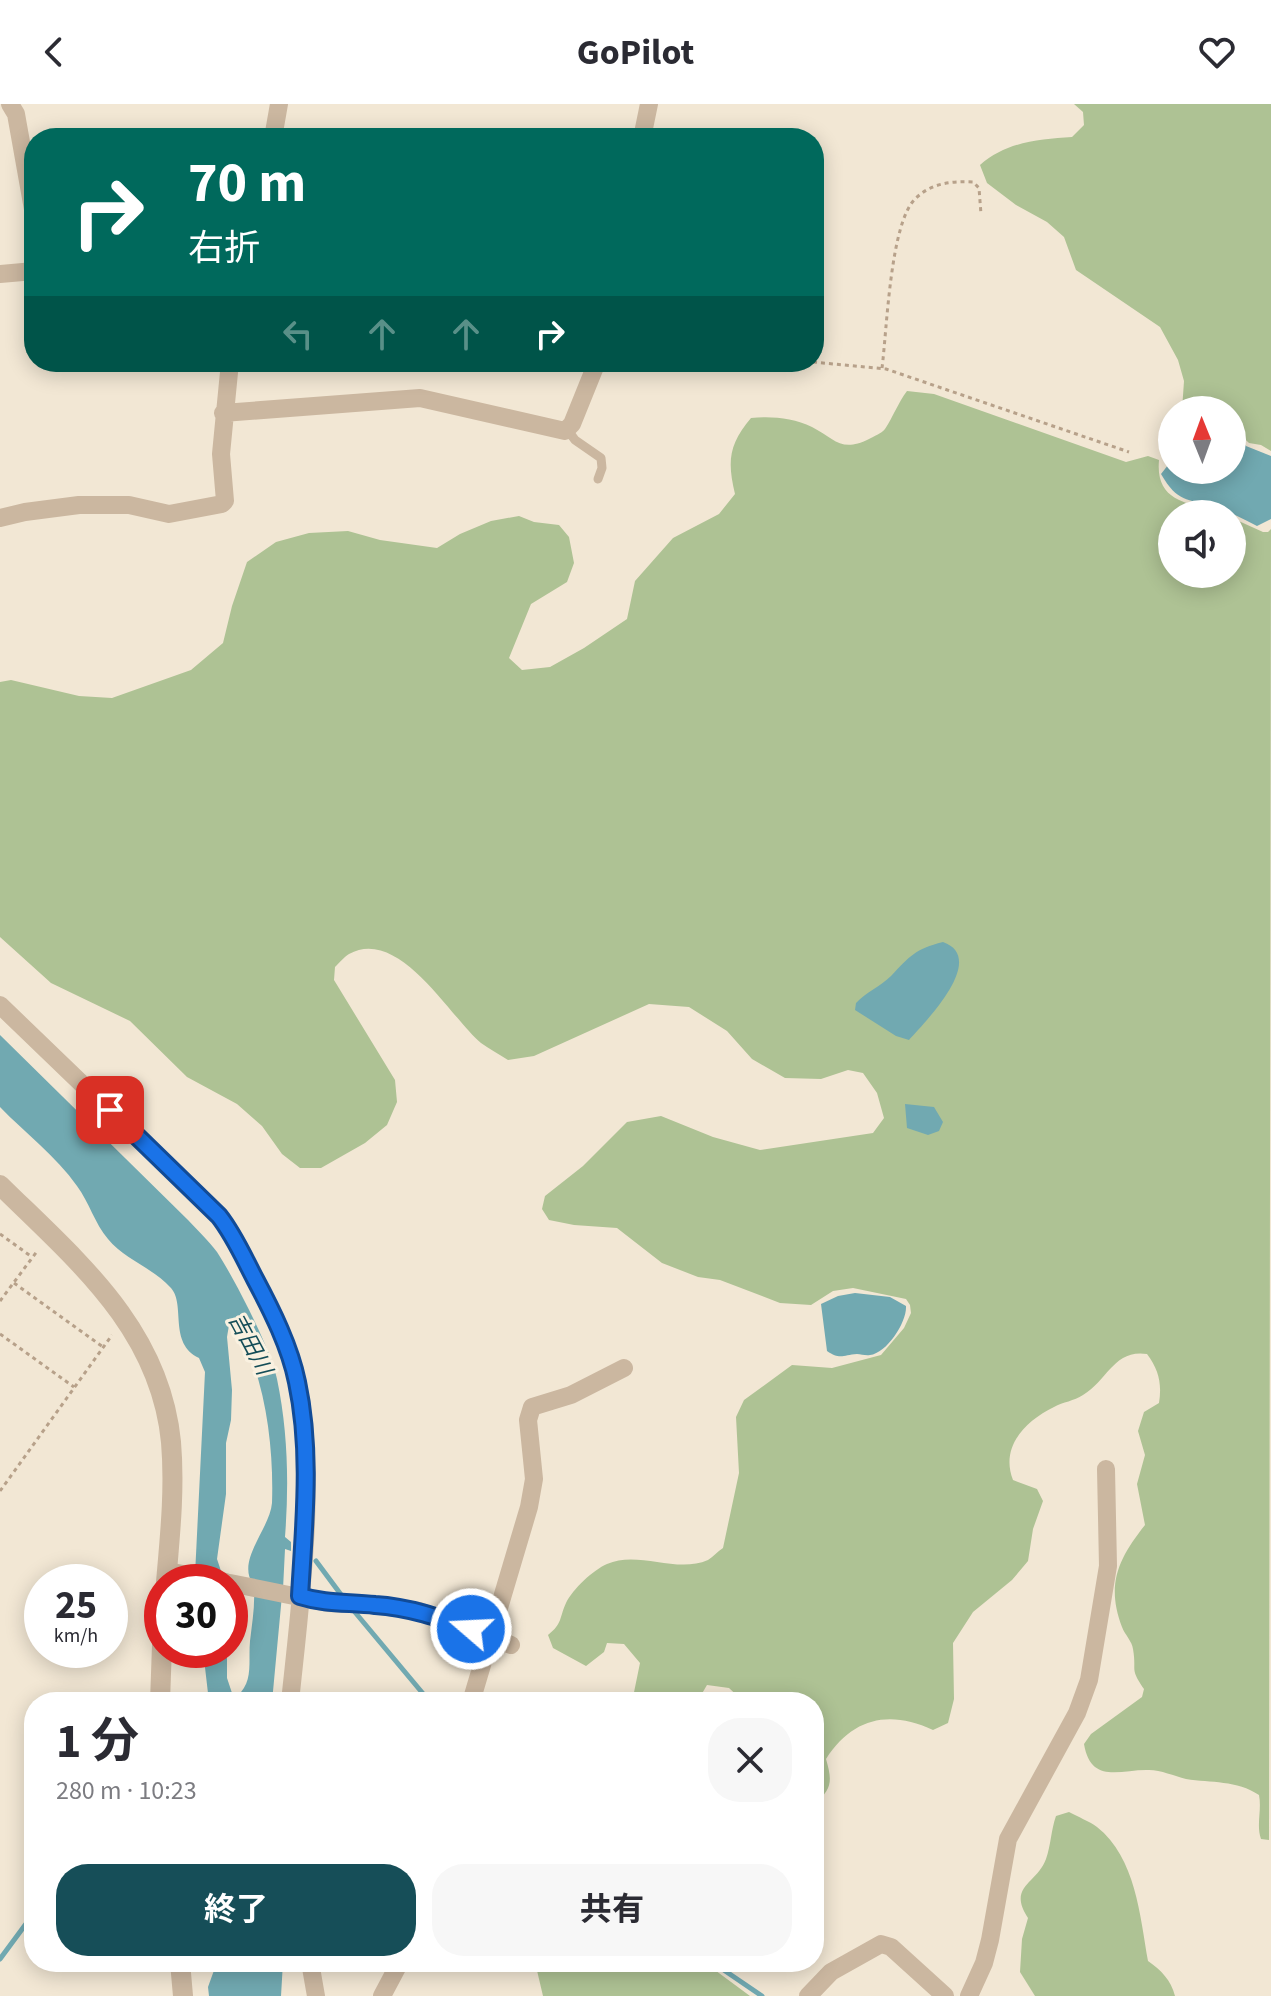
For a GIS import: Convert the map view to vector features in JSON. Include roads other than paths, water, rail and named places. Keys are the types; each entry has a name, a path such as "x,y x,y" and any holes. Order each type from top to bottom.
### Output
{"street":[{"path":"10,104 16,114 24,159"},
{"path":"275,128 279,104"},
{"path":"644,128 649,104"},
{"path":"0,274 24,272"},
{"path":"0,518 79,505 129,505 169,514 222,504 225,501 221,471 223,413 229,372"},
{"path":"223,413 420,398 495,413 560,431 572,424 593,372"},
{"path":"0,1005 219,1216 231,1231 290,1356 297,1381 306,1474 290,1692"},
{"path":"0,1185 111,1298 145,1352 171,1439 172,1564"},
{"path":"474,1692 529,1507 534,1479 528,1420 532,1407 571,1395 624,1368"},
{"path":"969,1996 984,1963 990,1940 1008,1839 1077,1713 1089,1680 1108,1566 1106,1469"},
{"path":"248,1586 317,1601 419,1611 511,1645"},
{"path":"160,1692 161,1668"},
{"path":"808,1996 831,1972 881,1944 891,1947 945,1996"},
{"path":"181,1972 183,1996"},
{"path":"312,1972 316,1996"},
{"path":"382,1996 395,1972"}],"lane":[{"path":"567,429 575,440 601,458 602,468 598,479"}],"water":[{"path":"1246,446 1271,456 1271,519 1257,526 1246,521 1246,500 1190,500 1168,484 1246,484"},
{"path":"943,942 955,950 959,961 956,975 939,1005 909,1040 896,1036 855,1010 860,999 887,980 914,954"},
{"name":"吉田川","path":"0,1035 217,1252 260,1332 277,1379 285,1438 285,1537 291,1542 291,1551 285,1549 283,1589 253,1584 249,1575 251,1555 272,1503 271,1458 260,1386 245,1342 234,1323 229,1325 227,1337 232,1390 231,1420 226,1443 226,1494 219,1564 196,1564 205,1372 199,1358 190,1351 180,1334 175,1295 164,1281 108,1239 69,1175 0,1107"},
{"path":"905,1104 934,1107 943,1122 939,1131 928,1135 907,1128"},
{"path":"855,1293 890,1297 906,1306 903,1320 895,1336 876,1353 835,1355 827,1351 821,1304"},
{"path":"254,1589 282,1595 273,1692 240,1692 249,1671"},
{"path":"205,1668 227,1668 232,1692 208,1692"},
{"path":"213,1972 282,1972 281,1996 209,1996 208,1987"}],"waterway":[{"path":"316,1561 345,1600"},
{"path":"354,1611 422,1692"},
{"path":"0,1959 24,1927"},
{"path":"727,1972 762,1996"}]}
